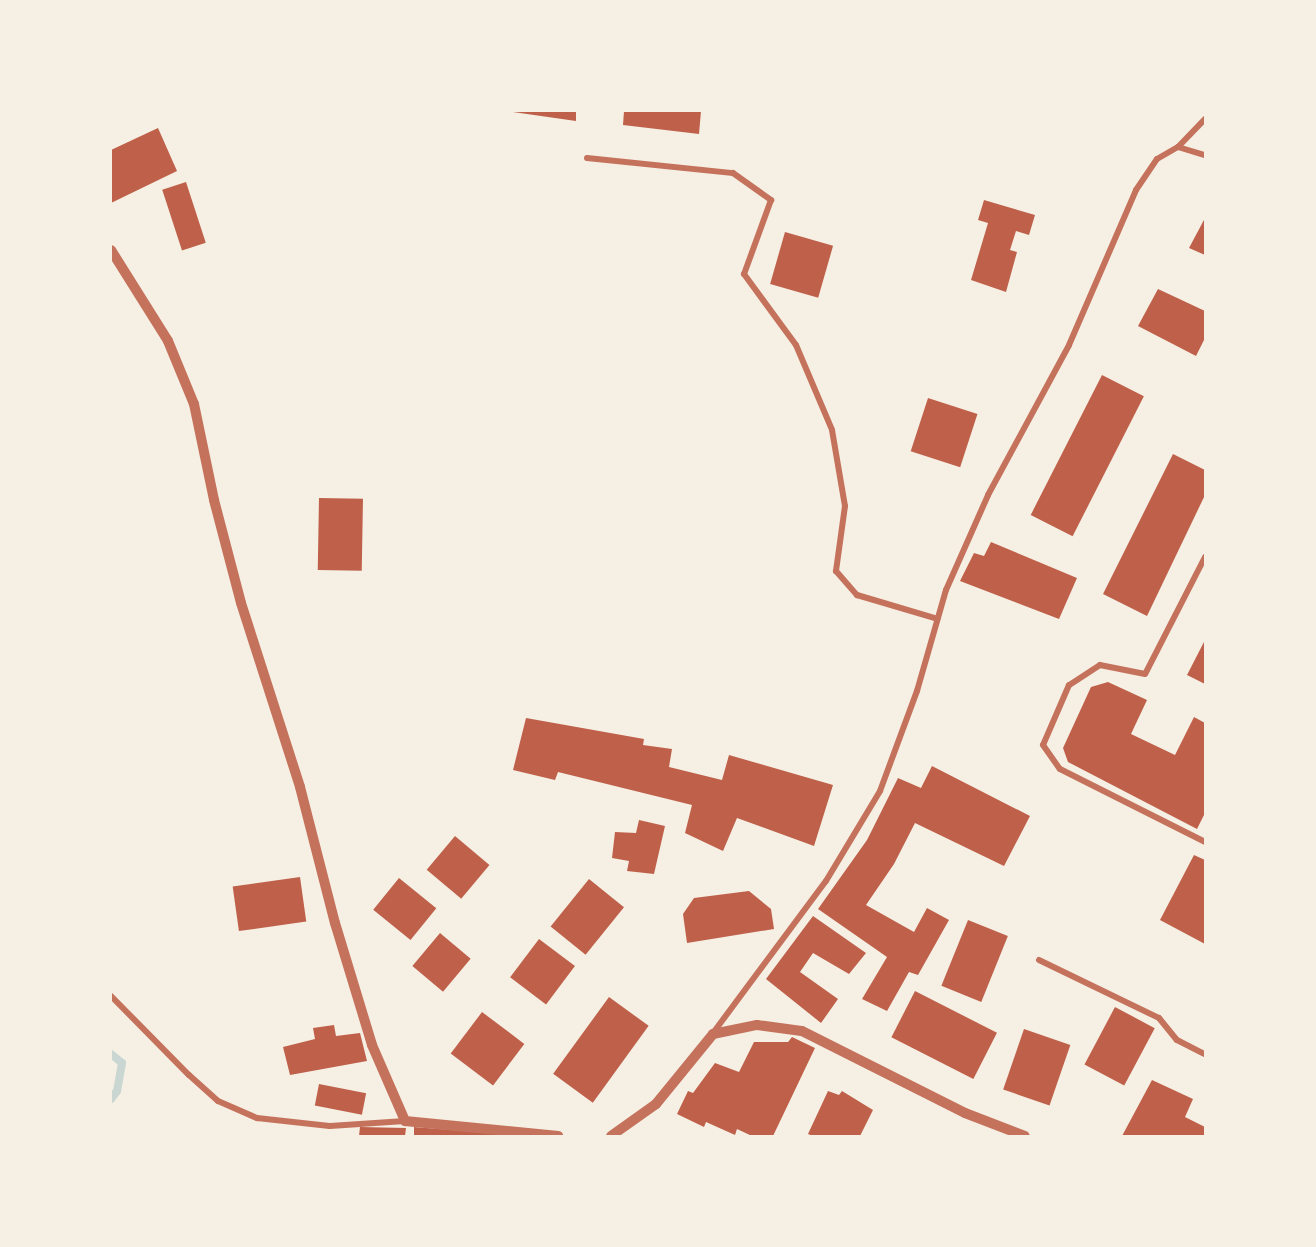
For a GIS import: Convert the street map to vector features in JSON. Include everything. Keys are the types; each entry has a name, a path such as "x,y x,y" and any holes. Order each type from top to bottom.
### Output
{"street":[{"path":"611,1136 656,1104 712,1034 826,881 880,791 917,691 946,590 988,495 1069,345 1136,190 1157,159 1178,147 1205,119"},
{"path":"1178,147 1205,155"},
{"path":"587,158 733,173 771,200 744,274 796,345 832,430 845,506 836,571 857,595 938,619"},
{"path":"111,250 168,341 194,404 214,500 241,603 300,787 335,923 372,1045 405,1121"},
{"path":"1205,557 1145,674 1100,665 1069,685 1043,745 1060,769 1205,842"},
{"path":"1040,960 1159,1018 1177,1040 1205,1054"},
{"path":"111,996 218,1101 257,1118 330,1126 405,1121 558,1136"},
{"path":"712,1034 757,1024 802,1031 965,1113 1025,1136"}],"building":[{"path":"576,111 576,121 513,112"},
{"path":"624,111 701,111 699,134 623,125"},
{"path":"158,128 177,171 111,203 111,150"},
{"path":"186,182 206,243 182,251 162,190"},
{"path":"984,200 1035,215 1029,235 1016,231 1010,250 1017,252 1006,292 971,280 988,223 978,220"},
{"path":"1205,218 1205,255 1189,248"},
{"path":"785,232 833,246 818,298 770,284"},
{"path":"1158,289 1205,311 1205,338 1196,356 1138,326"},
{"path":"1102,375 1144,396 1073,536 1031,515"},
{"path":"928,398 977,414 960,467 911,451"},
{"path":"1173,454 1205,470 1205,495 1147,616 1103,594"},
{"path":"319,498 363,499 362,571 318,570"},
{"path":"991,542 1077,578 1059,619 960,581 974,553 984,556"},
{"path":"1205,640 1205,684 1187,675"},
{"path":"1108,682 1147,700 1131,734 1175,755 1194,717 1205,723 1205,813 1197,829 1068,762 1063,748 1091,687"},
{"path":"526,718 644,739 643,745 672,749 669,767 722,780 729,755 833,785 814,846 737,818 723,851 685,833 692,805 558,772 555,780 513,770"},
{"path":"932,766 1030,816 1004,866 915,823 894,864 866,905 914,932 927,908 949,920 918,975 909,972 887,1011 862,999 887,957 818,909 867,840 898,778 921,788"},
{"path":"639,820 665,826 654,874 627,871 629,861 612,858 615,832 636,833"},
{"path":"455,836 489,865 461,899 427,870"},
{"path":"1194,855 1205,860 1205,944 1160,920"},
{"path":"300,877 306,922 239,931 233,886"},
{"path":"399,878 436,908 411,940 373,910"},
{"path":"589,879 624,907 586,955 551,926"},
{"path":"749,891 771,909 774,929 687,943 683,914 694,898"},
{"path":"813,916 866,953 849,974 813,953 800,972 838,999 821,1023 766,979"},
{"path":"968,920 1008,936 981,1002 941,986"},
{"path":"440,933 471,959 443,992 412,966"},
{"path":"539,939 575,966 546,1004 510,977"},
{"path":"915,991 997,1033 973,1079 891,1037"},
{"path":"609,997 649,1026 593,1103 553,1074"},
{"path":"1115,1007 1155,1028 1124,1086 1084,1064"},
{"path":"482,1012 524,1044 493,1085 451,1054"},
{"path":"334,1025 336,1036 360,1033 367,1061 290,1075 283,1047 315,1039 313,1028"},
{"path":"1024,1029 1070,1045 1049,1105 1003,1090"},
{"path":"792,1037 815,1048 773,1136 752,1136 737,1129 735,1135 706,1122 704,1127 677,1114 688,1091 693,1093 715,1063 739,1072 754,1042 788,1042"},
{"path":"1152,1080 1193,1099 1185,1117 1205,1127 1205,1136 1122,1136"},
{"path":"319,1084 366,1093 362,1115 315,1106"},
{"path":"828,1091 839,1095 842,1091 873,1110 860,1136 813,1136 808,1134"},
{"path":"360,1127 406,1128 405,1136 359,1136"},
{"path":"414,1127 502,1134 502,1136 414,1136"}],"waterway":[{"path":"111,1054 122,1063 117,1091 111,1099"}]}
